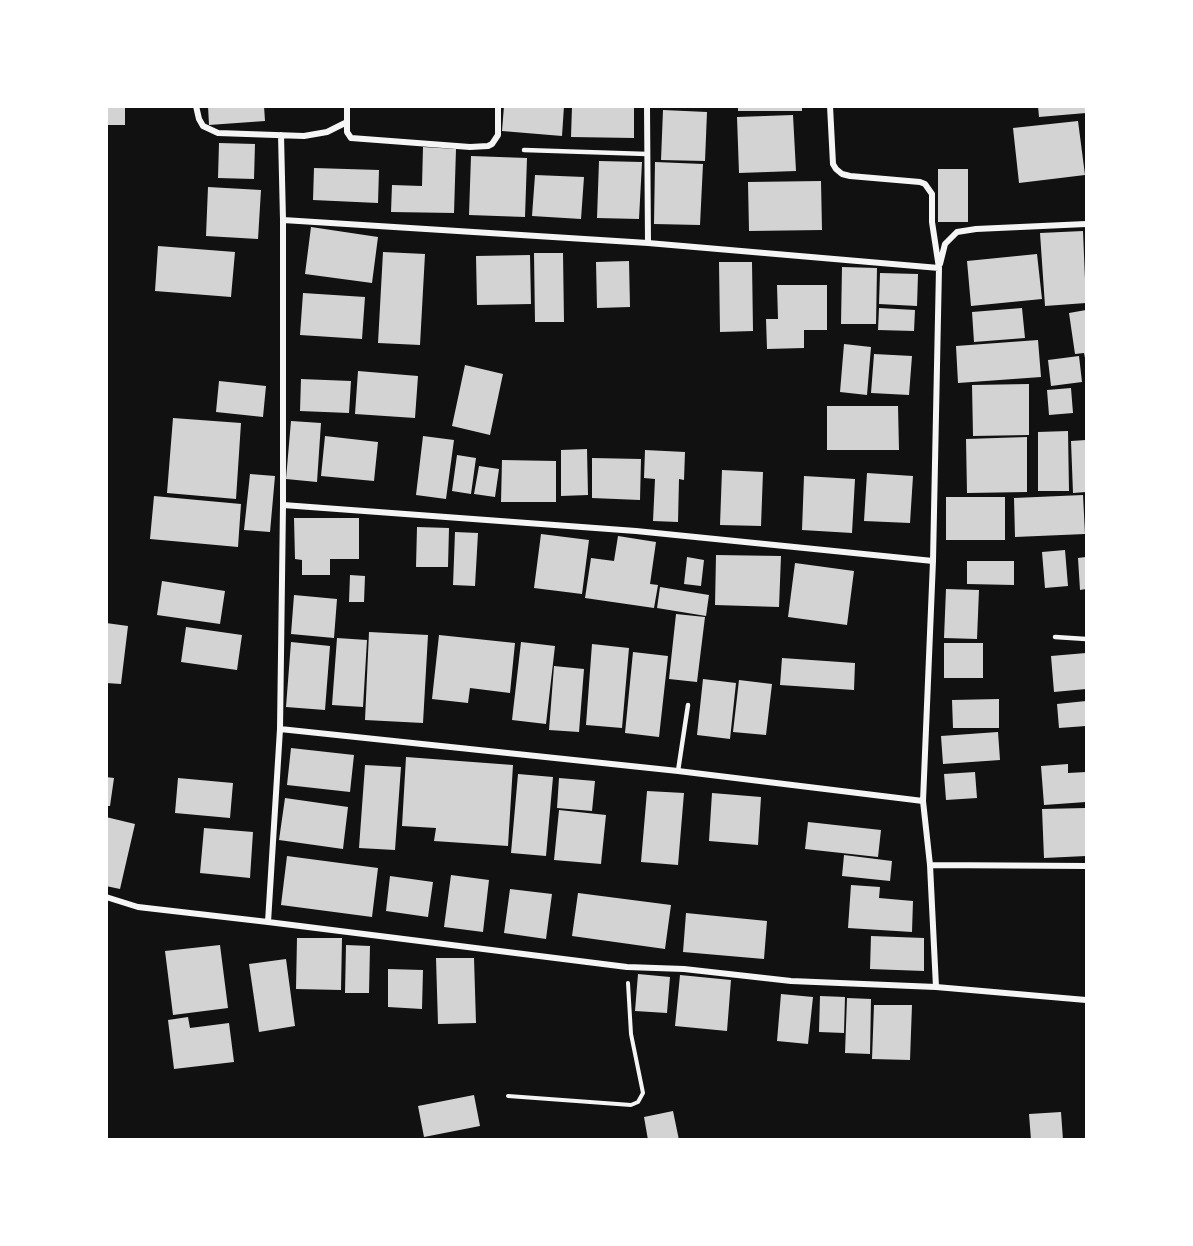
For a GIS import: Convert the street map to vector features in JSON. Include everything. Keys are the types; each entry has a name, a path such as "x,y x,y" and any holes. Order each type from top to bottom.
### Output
{"street":[{"path":"196,106 203,126 218,134 318,134 347,122"},
{"path":"347,106 347,132 351,138 470,147 492,144 498,135 498,106"},
{"path":"647,106 648,243"},
{"path":"830,106 833,164 836,169 850,176 920,182 925,184 932,194 932,222 939,268 933,561 923,801 930,865 936,987"},
{"path":"268,922 280,729 283,505 281,135"},
{"path":"283,220 648,243 939,268"},
{"path":"939,268 945,244 957,232 976,229 1086,225"},
{"path":"283,505 636,531 933,561"},
{"path":"280,729 678,771 923,801"},
{"path":"930,865 1086,866"},
{"path":"106,897 138,907 627,967 684,969 792,981 936,987 1086,999"}],"lane":[{"path":"524,150 647,154"},
{"path":"1055,637 1086,639"},
{"path":"678,771 688,705"}],"path":[{"path":"508,1096 631,1105 638,1102 643,1093 630,1034 627,967"}],"building":[{"path":"106,106 125,106 125,125 106,125"},
{"path":"208,106 264,106 265,121 209,125"},
{"path":"504,106 564,106 562,136 502,131"},
{"path":"572,106 634,106 634,138 571,137"},
{"path":"738,106 802,106 802,111 738,111"},
{"path":"1038,106 1086,106 1086,113 1039,117"},
{"path":"663,110 707,112 705,161 661,160"},
{"path":"793,115 796,171 739,173 737,117"},
{"path":"1078,121 1085,175 1019,183 1013,128"},
{"path":"219,143 255,144 254,179 218,178"},
{"path":"423,147 456,149 454,213 391,212 392,185 422,186"},
{"path":"471,156 527,158 525,217 469,215"},
{"path":"599,161 642,162 639,219 597,218"},
{"path":"655,162 703,164 700,225 654,224"},
{"path":"314,168 379,170 378,203 313,200"},
{"path":"938,169 968,169 968,222 938,222"},
{"path":"535,175 584,177 581,219 532,216"},
{"path":"821,181 822,230 749,231 748,182"},
{"path":"208,187 261,190 258,239 206,236"},
{"path":"311,227 378,237 372,283 305,274"},
{"path":"1083,231 1086,303 1045,306 1040,233"},
{"path":"158,246 235,252 231,297 155,291"},
{"path":"383,252 425,254 420,345 378,343"},
{"path":"534,253 563,253 564,322 535,322"},
{"path":"1037,254 1042,299 971,306 967,261"},
{"path":"530,255 531,304 477,305 476,256"},
{"path":"629,261 630,307 597,308 596,262"},
{"path":"719,262 752,262 753,331 720,332"},
{"path":"842,267 877,268 876,324 841,324"},
{"path":"880,273 918,274 917,306 879,304"},
{"path":"777,285 827,285 827,330 804,330 804,348 767,349 766,319 778,319"},
{"path":"303,293 365,297 362,339 300,335"},
{"path":"879,308 915,310 914,331 878,330"},
{"path":"1022,308 1025,338 974,342 972,312"},
{"path":"1086,310 1085,358 1084,353 1075,354 1069,313"},
{"path":"1038,340 1041,377 958,383 956,346"},
{"path":"844,344 871,347 867,395 840,392"},
{"path":"874,354 912,356 909,395 871,393"},
{"path":"1079,356 1082,382 1051,386 1048,360"},
{"path":"465,365 503,374 490,435 452,426"},
{"path":"358,371 418,376 415,418 355,414"},
{"path":"301,379 351,381 349,413 300,411"},
{"path":"219,381 266,386 263,417 216,412"},
{"path":"1029,384 1029,435 973,436 972,385"},
{"path":"1071,388 1073,413 1049,415 1047,390"},
{"path":"827,406 898,406 899,450 827,450"},
{"path":"173,418 241,423 236,499 167,493"},
{"path":"291,421 321,423 317,482 286,479"},
{"path":"1068,431 1069,491 1038,491 1038,432"},
{"path":"325,436 378,442 374,481 321,476"},
{"path":"423,436 454,440 446,499 416,495"},
{"path":"1027,437 1027,492 967,493 966,439"},
{"path":"1086,440 1086,492 1073,493 1071,441"},
{"path":"587,449 588,495 561,496 561,450"},
{"path":"645,450 685,452 684,480 679,479 678,522 653,521 655,479 644,478"},
{"path":"457,455 476,458 471,494 452,491"},
{"path":"592,458 641,459 640,500 592,498"},
{"path":"502,460 556,461 556,502 501,502"},
{"path":"479,466 499,469 495,497 474,494"},
{"path":"722,470 763,472 761,526 720,525"},
{"path":"867,473 913,476 910,523 864,521"},
{"path":"250,474 275,476 270,532 244,530"},
{"path":"804,476 855,479 852,533 802,530"},
{"path":"1083,495 1085,534 1015,537 1014,498"},
{"path":"154,496 241,504 238,547 150,539"},
{"path":"946,497 1005,497 1005,540 946,540"},
{"path":"294,518 359,518 359,559 330,559 330,575 302,575 302,560 295,559"},
{"path":"417,527 449,528 448,567 416,567"},
{"path":"455,532 478,533 475,586 453,585"},
{"path":"541,534 589,540 582,594 534,588"},
{"path":"618,536 656,542 650,584 658,585 654,608 585,598 591,558 614,561"},
{"path":"1065,550 1068,586 1045,588 1042,552"},
{"path":"716,555 781,556 779,607 715,605"},
{"path":"687,557 704,560 701,586 684,584"},
{"path":"1086,557 1086,589 1080,590 1078,558"},
{"path":"967,561 1014,561 1014,585 967,584"},
{"path":"795,563 854,571 847,625 788,617"},
{"path":"350,575 365,576 364,602 349,602"},
{"path":"162,581 225,591 220,624 157,615"},
{"path":"660,587 709,595 706,616 657,608"},
{"path":"946,589 979,590 977,639 944,638"},
{"path":"294,595 337,599 334,638 291,634"},
{"path":"676,614 705,617 697,682 669,679"},
{"path":"106,623 128,626 121,684 106,683"},
{"path":"186,627 242,635 237,670 181,662"},
{"path":"369,632 428,635 423,723 365,720"},
{"path":"439,635 515,643 510,693 470,688 468,703 432,699"},
{"path":"337,638 367,640 363,707 332,705"},
{"path":"291,642 330,646 325,710 286,707"},
{"path":"521,642 555,646 546,724 512,720"},
{"path":"944,643 983,643 983,678 944,678"},
{"path":"592,644 629,648 622,728 586,725"},
{"path":"633,652 668,656 659,737 625,733"},
{"path":"1086,653 1086,689 1054,692 1051,656"},
{"path":"782,658 855,663 854,690 780,685"},
{"path":"554,666 584,669 579,732 549,730"},
{"path":"703,679 736,683 730,739 697,735"},
{"path":"739,680 772,684 766,735 733,732"},
{"path":"999,699 999,728 953,728 952,700"},
{"path":"1086,701 1086,726 1059,728 1057,704"},
{"path":"998,732 1000,760 943,764 941,736"},
{"path":"291,748 354,755 350,792 287,785"},
{"path":"406,757 513,765 508,846 434,841 436,828 402,826"},
{"path":"1068,764 1068,773 1086,772 1086,802 1044,805 1041,766"},
{"path":"365,765 401,767 395,850 359,848"},
{"path":"975,772 977,798 946,800 944,774"},
{"path":"518,774 553,777 546,856 511,853"},
{"path":"106,777 114,778 110,806 106,806"},
{"path":"178,778 233,783 230,818 175,813"},
{"path":"559,778 595,781 592,811 557,808"},
{"path":"647,791 684,793 678,865 641,862"},
{"path":"712,793 761,797 758,845 709,841"},
{"path":"285,798 348,807 343,849 279,840"},
{"path":"1086,808 1086,856 1044,858 1042,809"},
{"path":"559,810 606,815 601,864 554,860"},
{"path":"106,817 135,824 120,889 106,886"},
{"path":"808,822 881,830 878,857 805,849"},
{"path":"204,828 253,832 250,878 200,873"},
{"path":"844,855 892,861 890,881 842,876"},
{"path":"287,856 378,868 372,917 281,905"},
{"path":"451,875 489,880 483,932 444,927"},
{"path":"390,876 433,882 428,917 386,911"},
{"path":"851,885 880,887 879,898 913,901 912,932 848,928"},
{"path":"510,889 552,894 546,939 504,933"},
{"path":"578,893 671,905 665,949 572,936"},
{"path":"686,913 767,921 764,959 683,952"},
{"path":"871,936 924,938 924,971 870,969"},
{"path":"297,938 342,938 341,990 296,989"},
{"path":"220,945 228,1008 173,1015 165,951"},
{"path":"346,945 370,946 369,993 345,993"},
{"path":"436,958 474,958 476,1023 438,1024"},
{"path":"286,959 295,1026 259,1032 249,964"},
{"path":"388,969 423,970 422,1009 388,1007"},
{"path":"638,974 670,977 667,1013 635,1011"},
{"path":"680,975 731,980 727,1031 675,1026"},
{"path":"781,994 813,997 808,1044 777,1041"},
{"path":"820,996 845,997 844,1033 819,1032"},
{"path":"847,998 871,999 870,1054 845,1053"},
{"path":"874,1005 912,1005 910,1060 872,1059"},
{"path":"188,1017 190,1028 229,1023 234,1062 174,1069 168,1020"},
{"path":"474,1095 480,1126 424,1137 418,1106"},
{"path":"673,1111 679,1140 648,1140 644,1117"},
{"path":"1061,1112 1063,1140 1031,1140 1029,1114"}]}
